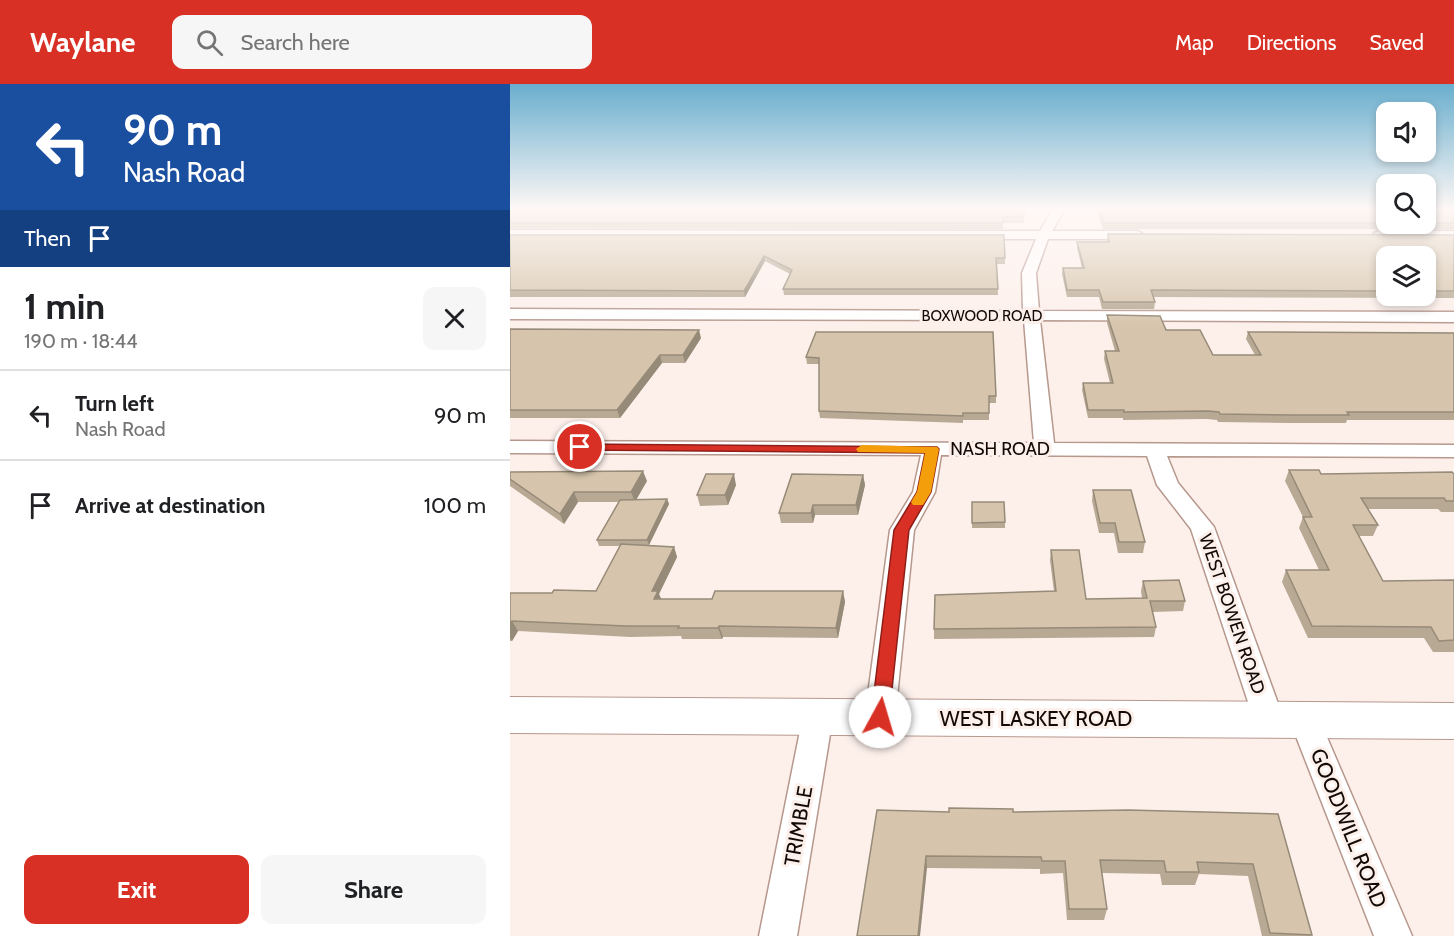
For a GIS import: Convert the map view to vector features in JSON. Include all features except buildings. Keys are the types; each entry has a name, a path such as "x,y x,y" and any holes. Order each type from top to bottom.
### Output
{"main road":[{"name":"WEST LASKEY ROAD","path":"510,715 1454,721"}],"street":[{"path":"1037,249 1029,267 1030,317 1046,449"},
{"name":"BOXWOOD ROAD","path":"510,314 1454,317"},
{"name":"NASH ROAD","path":"510,447 1454,451"},
{"path":"880,717 902,530 924,492 932,449"},
{"name":"WEST BOWEN ROAD","path":"1155,450 1168,485 1202,527 1287,720"},
{"name":"TRIMBLE","path":"778,936 818,716"},
{"name":"GOODWILL ROAD","path":"1287,720 1393,936"}],"slow traffic":[{"path":"862,449 932,449 924,492 918,502"}],"route":[{"path":"580,447 932,449 924,492 902,530 880,717"}]}
